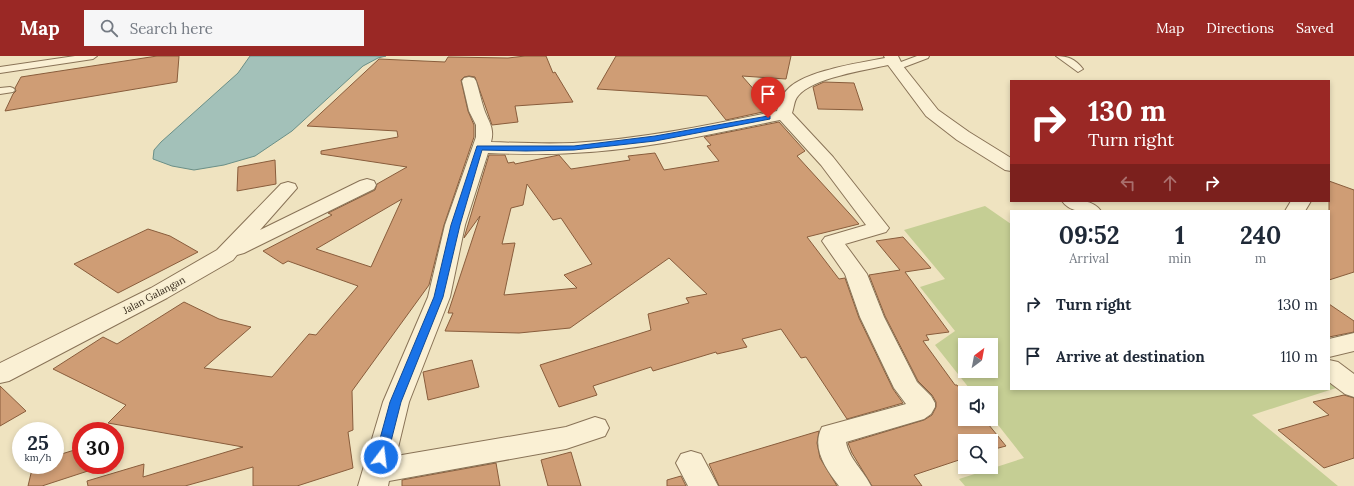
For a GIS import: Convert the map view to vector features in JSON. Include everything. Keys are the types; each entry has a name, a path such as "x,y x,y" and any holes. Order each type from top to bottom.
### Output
{"street":[{"path":"784,114 792,92 809,82 843,71 893,61 932,113 963,136 1010,165"},
{"path":"470,81 477,111 484,125 484,137 456,225 438,297 396,402 375,478 566,438 595,428"},
{"path":"480,147 526,149 574,148 655,138 737,124 784,114"},
{"path":"784,114 827,162 879,228 832,241 856,274 872,316 907,388 921,404 921,407 914,412 832,435 831,444 838,462 856,486"},
{"path":"225,255 367,185"},
{"name":"Jalan Galangan","path":"0,374 159,293 225,255 288,188"},
{"path":"1074,202 1089,210"},
{"path":"1330,348 1354,342"},
{"path":"1330,370 1354,387"}],"lane":[{"path":"0,70 93,56"},
{"path":"893,61 926,56"},
{"path":"1060,56 1072,62 1078,69"}],"green space":[{"path":"985,206 1010,223 1010,390 1330,390 1252,415 1338,486 965,486 959,479 974,474 998,474 998,466 1024,458 998,425 998,386 967,386 961,378 998,378 998,338 958,338 958,374 935,345 955,331 920,287 945,279 904,230"},
{"path":"1330,384 1336,388 1330,390"}],"water":[{"path":"250,56 386,56 378,58 363,66 292,131 255,156 224,165 194,170 172,166 153,159 154,150 161,142 238,73"}],"building":[{"path":"157,56 179,56 177,82 5,111 16,91 15,88 21,77"},
{"path":"546,56 553,73 555,72 573,102 515,106 518,122 492,125 475,77 464,77 461,80 468,111 474,125 474,137 444,225 429,285 352,391 353,430 348,432 353,468 297,486 253,486 253,467 185,486 88,486 87,481 110,474 124,474 124,470 144,464 143,477 243,447 124,426 124,422 109,422 126,405 53,369 103,337 117,344 184,302 219,319 251,327 204,368 272,377 309,334 316,335 358,286 288,261 283,264 263,251 332,215 328,213 375,190 377,184 407,167 321,154 321,151 398,137 397,131 307,126 379,59 445,62 448,57 508,58","holes":["402,199 371,267 316,249"]},
{"path":"616,56 791,56 786,79 742,76 772,110 726,120 707,96 597,89"},
{"path":"824,82 854,83 863,110 818,109 813,87"},
{"path":"779,122 805,151 797,156 859,224 807,237 839,279 845,278 859,318 893,389 903,403 847,419 806,357 801,358 781,329 742,339 747,347 717,354 716,352 653,371 651,367 593,386 597,395 559,407 540,365 651,330 648,314 689,303 686,298 707,294 669,258 570,328 519,333 445,331 453,313 448,313 480,216 464,238 489,155 505,155 508,163 514,162 515,164 559,155 571,169 630,160 628,156 655,153 664,170 719,161 707,146 711,145 704,137","holes":["527,184 553,220 561,218 592,264 564,275 577,288 504,295 515,243 502,244 511,208 523,205"]},
{"path":"275,160 276,184 237,191 238,167"},
{"path":"1330,181 1354,190 1354,272 1330,280 1330,210"},
{"path":"148,229 170,236 198,252 118,293 74,264"},
{"path":"903,237 931,268 905,272 949,332 926,335 929,340 923,341 955,385 958,386 958,426 990,426 996,434 958,434 958,460 914,475 922,486 872,486 852,453 848,443 924,420 932,415 936,407 936,402 932,395 918,381 885,316 869,275 900,270 876,241"},
{"path":"1330,305 1354,321 1354,332 1330,337"},
{"path":"472,360 479,387 428,400 423,372"},
{"path":"0,386 26,411 0,426"},
{"path":"1344,395 1354,398 1354,458 1324,468 1278,430 1329,415 1313,402"},
{"path":"819,431 817,443 820,458 837,486 719,486 709,464"},
{"path":"998,436 1006,446 998,448"},
{"path":"72,451 72,474 79,474 42,486 28,486 31,474 64,474 64,453"},
{"path":"571,452 581,486 548,486 541,460"},
{"path":"496,463 500,486 402,486 402,480"},
{"path":"681,476 686,486 667,486 667,480"}],"route":[{"path":"381,457 396,402 438,297 456,225 480,147 526,149 574,148 655,138 768,118"}]}
